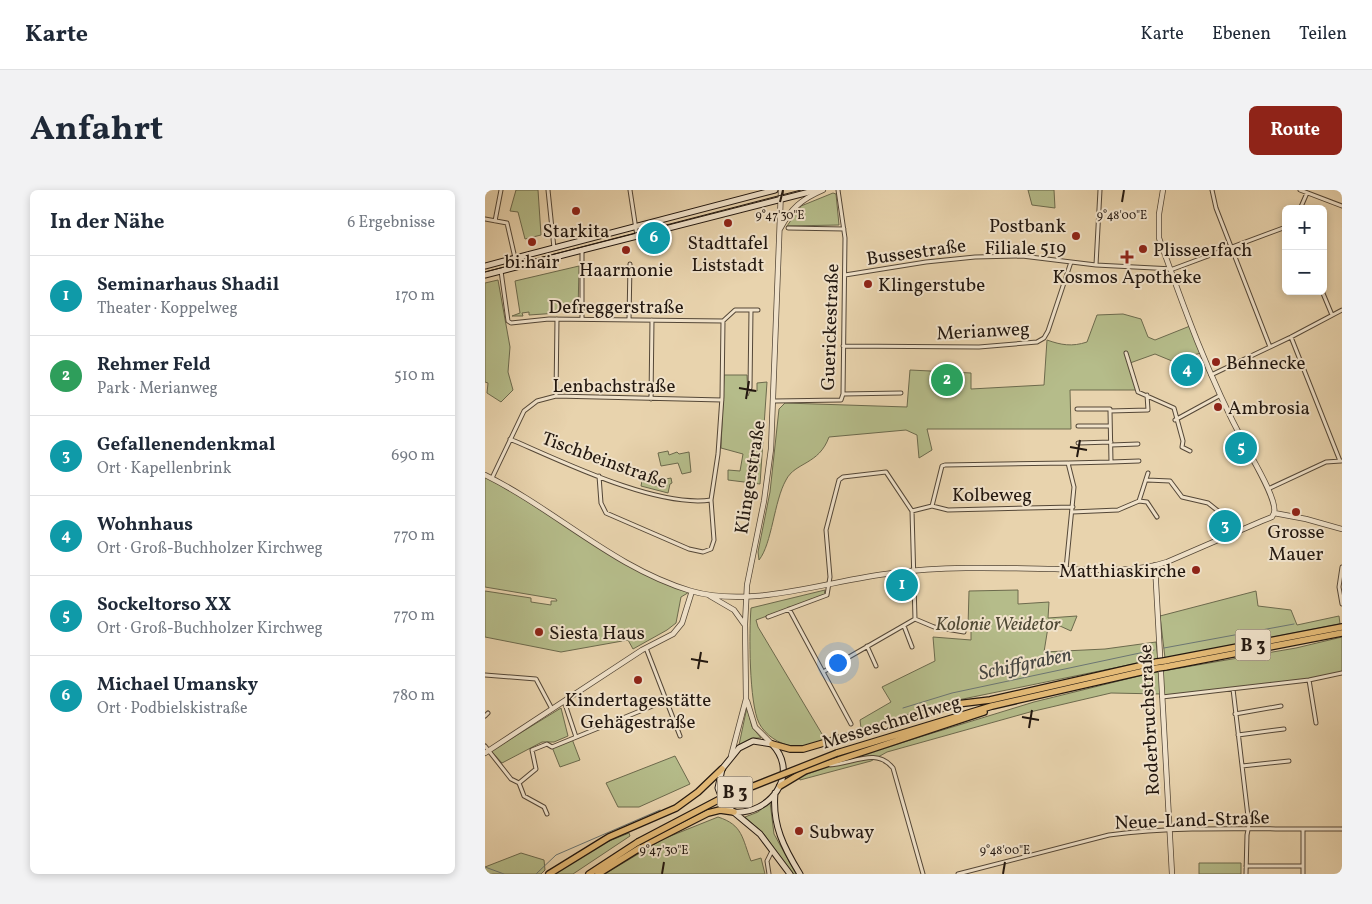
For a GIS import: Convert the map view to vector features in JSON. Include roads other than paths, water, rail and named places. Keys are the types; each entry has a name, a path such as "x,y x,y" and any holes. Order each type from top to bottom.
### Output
{"highway":[{"name":"Messeschnellweg","path":"990,700 1158,665 1341,631"},
{"name":"Messeschnellweg","path":"589,874 638,842 718,800 837,753 961,715 1158,665"},
{"path":"780,786 797,775 822,765 1033,696"},
{"path":"961,715 990,700"},
{"path":"772,744 790,750 803,750 957,704 990,700"},
{"path":"549,874 609,837 676,808 698,792 722,769"},
{"path":"598,874 643,846 708,813 720,810 734,812"}],"main road":[{"path":"485,266 775,190"},
{"path":"485,275 781,201 817,190"},
{"path":"734,812 750,812 758,808 780,786 785,770 784,764 782,756 772,744 753,741 739,748 722,769 718,788 719,796 734,812 756,830 790,874"},
{"path":"775,793 774,817 778,831 800,874"}],"street":[{"path":"495,221 501,190"},
{"path":"548,190 554,248"},
{"path":"630,190 637,237"},
{"name":"Klingerstraße","path":"731,756 746,698 745,624 748,572 769,472 775,401 781,190"},
{"name":"Klingerstraße","path":"780,230 794,207 806,198 823,190"},
{"name":"Guerickestraße","path":"775,401 841,400 843,394 844,229 838,190"},
{"path":"1096,265 1101,190"},
{"path":"485,475 522,494 635,568 692,591 707,594 746,596 912,571 989,568 1066,569 1155,565 1240,531 1272,517 1275,506 1219,396 1170,270 1159,238 1159,214 1163,190"},
{"path":"1212,190 1216,208 1270,347"},
{"path":"1300,190 1342,206"},
{"path":"1302,205 1307,193"},
{"path":"485,219 507,223 515,258"},
{"path":"788,228 844,229"},
{"path":"1170,270 1282,228"},
{"path":"582,250 583,319"},
{"name":"Bussestraße","path":"845,275 926,262 975,257 1032,256 1096,265 1170,270"},
{"name":"Merianweg","path":"843,346 979,347 1037,342 1044,338 1048,331 1069,274 1071,262"},
{"path":"629,320 631,264"},
{"name":"Defreggerstraße","path":"501,271 509,322 557,319 723,321"},
{"path":"1324,295 1332,315"},
{"path":"599,476 602,506 607,512 660,538 695,551 707,551 713,546 711,500 718,454 722,400 723,321 735,310 758,310"},
{"path":"750,388 751,310"},
{"path":"1211,375 1291,337 1342,310"},
{"path":"556,396 557,319"},
{"path":"651,399 652,320"},
{"path":"1268,489 1327,462 1341,461 1291,337"},
{"path":"1126,353 1138,392 1174,408 1175,420 1183,440 1182,447 1190,451"},
{"path":"843,394 901,393"},
{"path":"1077,409 1110,409 1110,411 1148,410 1147,395"},
{"name":"Lenbachstraße","path":"492,478 510,439 528,407 542,398 556,396 722,400"},
{"path":"1175,420 1219,396"},
{"path":"1110,411 1111,462"},
{"path":"1078,426 1110,426"},
{"name":"Tischbeinstraße","path":"510,439 599,476 659,495 699,502 711,500"},
{"path":"1078,443 1138,444"},
{"path":"932,506 942,466 945,465 1139,461"},
{"path":"1066,569 1074,487 1068,463"},
{"path":"768,616 827,595 830,584 826,530 841,478 887,472 912,511 912,571 915,619"},
{"path":"1139,501 1148,473"},
{"path":"1147,480 1170,481 1182,497 1208,503 1237,526 1240,531"},
{"path":"1072,512 1118,510 1139,501 1147,502 1157,517"},
{"name":"Kolbeweg","path":"912,511 932,506 948,510 1073,507"},
{"path":"1274,513 1342,529"},
{"name":"Roderbruchstraße","path":"1155,565 1173,874"},
{"path":"1342,567 1339,587 1342,604"},
{"path":"547,814 544,807 524,796 519,783 511,779 486,750 564,702 645,647 673,634 679,628 692,591"},
{"path":"707,594 734,610 745,624"},
{"path":"789,609 851,724"},
{"path":"823,672 915,619"},
{"path":"915,619 934,627 964,632"},
{"path":"904,626 912,647"},
{"path":"867,646 876,666"},
{"path":"645,647 680,736"},
{"path":"1162,697 1309,680 1342,673"},
{"path":"485,675 536,679 552,709"},
{"path":"1309,680 1316,723"},
{"path":"1233,689 1248,830 1245,874"},
{"name":"Klingerstraße","path":"746,698 755,727 772,744"},
{"path":"519,783 535,769 532,750 547,744 552,747 667,700"},
{"path":"564,702 576,738"},
{"path":"1235,714 1281,706"},
{"path":"1238,736 1283,729"},
{"path":"822,765 836,765 871,756 880,757 893,768 923,874"},
{"path":"1242,766 1289,761"},
{"name":"Neue-Land-Straße","path":"958,874 1109,835 1170,830 1342,829"},
{"path":"1303,830 1303,874"},
{"path":"769,874 767,861 773,851"},
{"path":"1246,866 1303,866"}],"waterway":[{"name":"Schiffgraben","path":"1164,648 1294,624"},
{"name":"Schiffgraben","path":"903,708 952,693 1154,650"},
{"name":"Schiffgraben","path":"536,874 556,855 660,810"},
{"path":"485,867 504,874"}],"tram line":[{"path":"485,272 801,190"}],"place":[{"name":"Starkita","path":"576,211"},
{"name":"Stadttafel Liststadt","path":"728,223"},
{"name":"Postbank Filiale 519","path":"1076,236"},
{"name":"Michael Umansky","path":"654,238"},
{"name":"bi:hair","path":"532,242"},
{"name":"Plissee1fach","path":"1143,249"},
{"name":"Haarmonie","path":"626,250"},
{"name":"Kosmos Apotheke","path":"1127,257"},
{"name":"Klingerstube","path":"868,284"},
{"name":"Behnecke","path":"1216,362"},
{"name":"Wohnhaus","path":"1187,370"},
{"name":"Rehmer Feld","path":"947,380"},
{"name":"Ambrosia","path":"1218,407"},
{"name":"Sockeltorso XX","path":"1241,448"},
{"name":"Grosse Mauer","path":"1296,512"},
{"name":"Gefallenendenkmal","path":"1225,526"},
{"name":"Matthiaskirche","path":"1196,570"},
{"name":"Seminarhaus Shadil","path":"902,585"},
{"name":"Siesta Haus","path":"539,632"},
{"name":"Kindertagesstätte Gehägestraße","path":"638,680"},
{"name":"Subway","path":"799,831"}],"park label":[{"name":"Kolonie Weidetor","path":"998,623"}]}
